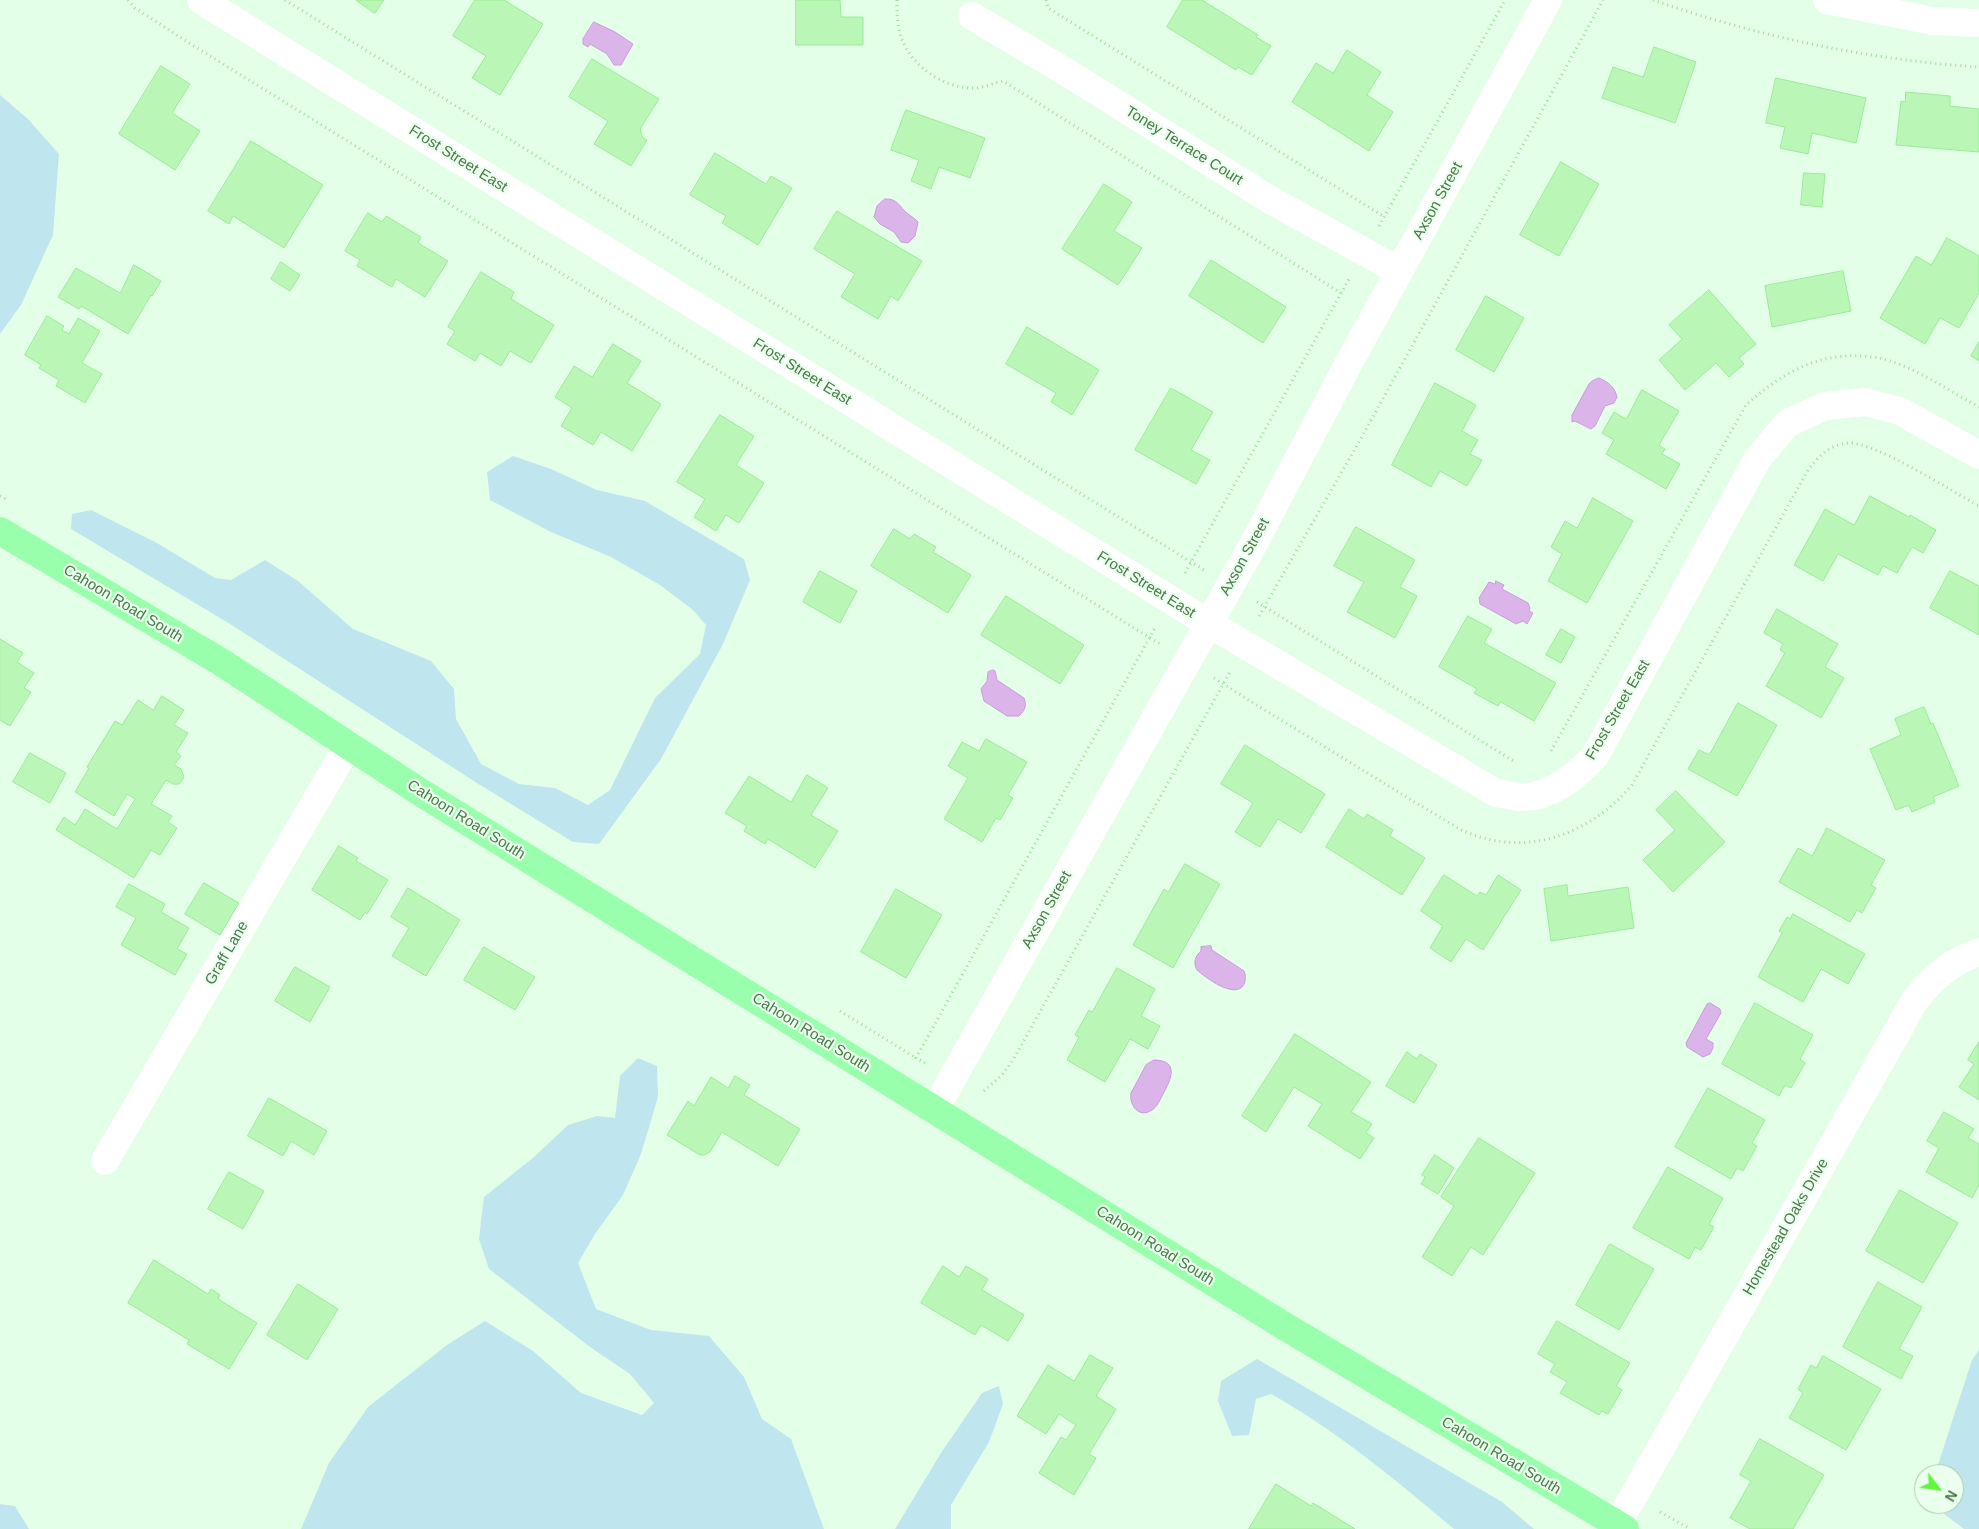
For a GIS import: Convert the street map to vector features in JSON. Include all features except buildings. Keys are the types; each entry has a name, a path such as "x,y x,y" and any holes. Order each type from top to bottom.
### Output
{"main road":[{"name":"Cahoon Road South","path":"1,535 221,662 437,802 1280,1324 1621,1527"}],"street":[{"name":"Frost Street East","path":"201,0 1170,600 1496,793 1521,797 1550,792 1581,770 1595,756 1758,458 1788,423 1825,406 1865,402 1900,411 1979,455"},
{"name":"Axson Street","path":"935,1109 1230,586 1399,271 1548,0"},
{"path":"1827,0 1933,21 1979,23"},
{"name":"Toney Terrace Court","path":"972,16 1071,75 1267,198 1399,271"},
{"name":"Graff Lane","path":"105,1161 348,744"},
{"name":"Homestead Oaks Drive","path":"1621,1527 1900,1027 1908,1008 1935,977 1954,964 1979,952"}],"path":[{"path":"128,0 135,8 194,46 1223,684 1420,805 1465,831 1487,839 1513,842 1555,838 1602,814 1620,799 1632,784 1808,470 1820,454 1849,443 1863,444 1979,506"},
{"path":"285,0 1520,765"},
{"path":"897,0 896,15 900,35 909,54 925,70 941,81 958,87 977,88 1003,81 1341,292"},
{"path":"1046,0 1048,8 1383,216"},
{"path":"951,1080 916,1058 1383,216 1505,0"},
{"path":"978,1096 1002,1075 1013,1060 1359,442 1603,0"},
{"path":"1653,0 1690,13 1771,35 1906,60 1979,66"},
{"path":"1546,759 1746,406 1763,390 1790,372 1820,360 1852,356 1882,358 1907,367 1979,407"}],"shaded area":[{"path":"594,22 615,32 633,44 621,65 614,65 607,54 590,44 588,47 583,44 583,39"},
{"path":"0,95 28,119 59,154 53,235 21,305 0,334"},
{"path":"885,199 896,201 918,222 915,236 908,243 901,242 894,232 880,224 874,217 877,206"},
{"path":"1599,378 1609,383 1615,391 1617,397 1614,403 1605,406 1595,426 1591,429 1575,421 1572,422 1572,415 1589,384"},
{"path":"513,456 551,469 597,490 645,501 744,559 750,580 723,644 661,759 599,844 573,842 480,785 230,624 71,529 72,514 91,510 157,543 215,578 231,580 265,560 298,581 353,629 431,661 454,689 456,719 481,764 519,784 555,788 588,805 610,790 655,698 700,654 706,625 693,610 660,585 611,557 551,532 490,500 487,472"},
{"path":"1496,581 1504,585 1502,589 1528,603 1529,611 1533,613 1527,624 1523,621 1516,624 1480,604 1479,598 1489,582 1495,584"},
{"path":"993,670 997,680 1024,698 1025,708 1019,716 1007,716 984,701 981,689 987,681 988,672"},
{"path":"1211,946 1212,950 1244,971 1245,982 1239,989 1233,990 1220,986 1197,970 1195,960 1201,951 1201,947"},
{"path":"1710,1003 1720,1009 1721,1013 1706,1039 1713,1043 1713,1048 1710,1054 1703,1057 1687,1047 1686,1043 1707,1004"},
{"path":"638,1058 657,1066 658,1097 641,1154 623,1195 595,1234 578,1263 596,1309 651,1330 709,1336 744,1377 762,1419 791,1439 824,1529 301,1529 329,1463 368,1407 447,1345 485,1321 533,1351 581,1393 642,1415 654,1403 630,1374 590,1347 489,1269 479,1239 484,1197 534,1157 568,1125 597,1116 615,1118 620,1076"},
{"path":"1154,1060 1168,1063 1171,1077 1157,1105 1152,1110 1143,1113 1133,1106 1131,1093 1146,1065"},
{"path":"1979,1350 1979,1529 1964,1529 1944,1514 1964,1514 1964,1464 1938,1464 1972,1360"},
{"path":"1257,1359 1502,1502 1534,1529 1454,1529 1343,1440 1271,1394 1256,1399 1249,1435 1232,1436 1218,1401 1221,1381"},
{"path":"999,1386 1003,1404 989,1442 951,1505 951,1529 895,1529 941,1453 982,1393"},
{"path":"0,1504 15,1506 29,1529 0,1529"}]}
